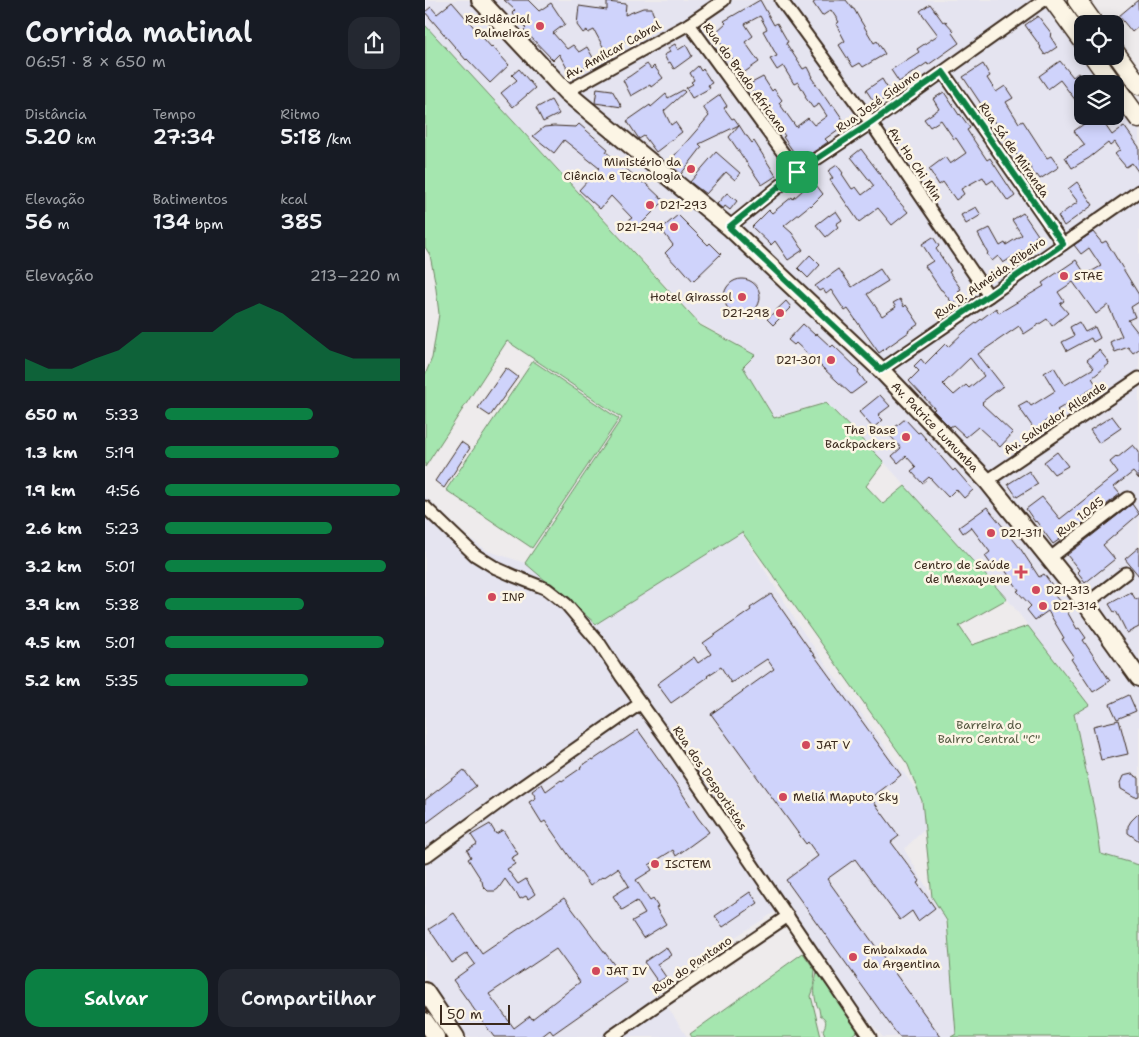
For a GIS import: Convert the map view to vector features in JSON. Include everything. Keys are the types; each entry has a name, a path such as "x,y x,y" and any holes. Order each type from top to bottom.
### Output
{"main road":[{"name":"Av. Patrice Lumumba","path":"481,0 566,92 729,227 881,370 987,481 1086,604 1139,678"},
{"path":"1053,0 1074,29"},
{"path":"1077,0 1088,15"},
{"path":"1124,64 1139,85"},
{"path":"1124,99 1139,119"},
{"path":"425,991 456,1037"},
{"path":"425,1021 436,1037"}],"street":[{"name":"Av. Amílcar Cabral","path":"566,92 689,24 725,0"},
{"name":"Av. Ho Chi Min","path":"781,0 871,123 989,296"},
{"name":"Rua José Sidumo","path":"729,227 797,172 871,123 1044,0"},
{"name":"Rua do Brado Africano","path":"689,24 797,172"},
{"name":"Rua Sá de Miranda","path":"943,72 1063,244"},
{"name":"Rua D. Almeida Ribeiro","path":"881,370 1139,191"},
{"name":"Av. Salvador Allende","path":"987,481 1139,378"},
{"name":"Rua 1.045","path":"1050,558 1127,498"},
{"name":"Rua dos Desportistas","path":"425,507 475,555 496,568 547,589 567,604 600,644 666,738 870,1037"},
{"path":"1086,604 1126,573"},
{"path":"425,857 641,703"},
{"name":"Rua do Pantano","path":"611,1037 788,916"}],"shaded area":[{"path":"425,0 1057,0 1074,24 1074,65 1103,65 1110,75 1074,75 1074,125 1124,125 1124,95 1139,116 1139,866 1101,854 1096,818 1074,713 1089,704 1009,601 884,462 826,402 774,417 743,367 755,355 700,323 425,25"},
{"path":"425,496 465,535 488,551 525,563 596,624 741,532 803,632 919,794 927,827 904,849 946,920 956,1033 950,1037 883,1037 775,912 655,987 687,1037 467,1037 425,977"}],"green space":[{"name":"Barreira do Bairro Central \"C\"","path":"425,25 700,325 755,355 743,367 774,418 826,403 884,462 866,486 883,504 905,486 1007,599 959,626 972,645 1028,626 1089,705 1074,714 1096,818 1101,854 1139,865 1139,1037 951,1037 956,1034 947,921 932,897 922,801 908,765 742,532 596,624 525,563 622,418 507,341 425,467 425,375 432,358 439,314 430,255 425,247"},
{"path":"533,361 619,419 532,548 446,490"},
{"path":"803,953 815,970 811,996 821,1037 692,1037 690,1034"},
{"path":"817,972 859,1030 849,1037 825,1037 823,1030 826,1021 820,1015 815,997"}],"building":[{"path":"504,0 528,0 539,11 551,3 565,24 553,33 567,49 573,45 579,52 587,47 595,61 571,75 559,54 553,60 524,30 526,28 512,13 515,10"},
{"path":"760,0 774,25 777,23 788,42 786,43 803,69 807,67 811,77 846,124 825,139 828,142 800,161 783,137 785,136 775,122 777,120 748,85 763,77 772,91 774,89 782,100 779,103 796,127 808,118 814,125 827,116 819,104 813,108 798,82 794,84 783,66 777,70 770,59 777,56 763,31 767,29 760,16 745,24 753,36 745,42 759,62 742,74 718,40 721,38 716,32 726,23 724,21"},
{"path":"818,0 846,0 854,9 874,43 877,41 885,54 863,67 860,63 853,67 839,45 845,41 836,24 839,22 831,10 822,16 813,3"},
{"path":"1138,0 1139,26 1132,32 1124,22 1124,15 1120,15"},
{"path":"452,2 509,65 490,83 466,60 425,12 431,7 437,14"},
{"path":"607,2 626,4 625,15 643,8 652,8 657,22 643,28 645,30 606,52 594,30 588,33 587,30 583,33 577,25 579,6 607,10"},
{"path":"930,4 943,22 945,21 954,31 952,33 959,43 928,65 927,63 899,82 891,70 919,52 917,49 938,35 920,11"},
{"path":"1038,16 1052,34 1050,36 1057,47 1045,55 1025,25"},
{"path":"675,44 678,50 686,45 692,56 674,69 664,55 670,52 668,48"},
{"path":"1060,61 1074,76 1074,98 1060,80 1048,89 1039,76"},
{"path":"647,64 651,69 654,66 663,78 651,87 650,85 631,96 623,80"},
{"path":"983,64 990,76 987,78 996,92 1005,86 1013,98 1006,102 1019,123 1023,121 1047,158 1051,156 1059,167 1040,179 1037,175 1035,176 1025,158 1023,160 1020,156 1018,157 1007,138 1005,140 987,110 985,110 963,77"},
{"path":"698,66 701,71 703,69 712,83 708,85 710,88 692,98 686,88 693,84 691,82 694,80 690,73"},
{"path":"519,69 535,88 513,107 501,93 517,80 512,75"},
{"path":"882,79 891,94 876,105 866,90"},
{"path":"597,88 612,90 622,107 595,103"},
{"path":"683,90 685,92 664,111 671,125 675,122 682,132 656,152 644,136 639,139 627,121 650,105 651,107 666,94 668,98"},
{"path":"944,92 970,128 967,130 987,160 990,158 1015,196 1008,201 993,180 987,184 983,177 961,189 964,194 956,200 943,182 939,185 929,169 945,157 950,164 966,153 941,120 930,127 924,119 939,109 933,99"},
{"path":"720,95 727,106 724,108 739,125 699,144 702,147 681,174 668,163 709,116 703,107"},
{"path":"551,100 559,114 543,122 536,108"},
{"path":"579,124 608,149 606,152 644,182 664,201 637,228 629,220 632,218 611,196 600,209 579,190 599,168 564,140 554,153 533,136 544,127 576,127"},
{"path":"739,125 752,143 754,141 776,176 762,185 729,137"},
{"path":"1082,125 1105,125 1112,135 1124,126 1139,147 1139,173 1132,163 1126,167 1115,154 1120,150 1115,142 1110,146 1108,143 1072,168 1065,157 1085,145 1074,131"},
{"path":"861,149 894,196 908,212 892,225 878,208 859,222 830,180 833,178 828,171 837,165 852,189 856,187 862,195 874,186 851,157"},
{"path":"716,152 740,173 735,180 726,172 706,194 690,182"},
{"path":"813,181 823,194 811,206 784,226 792,233 803,250 788,260 775,241 771,245 752,227 769,210 772,213 792,197 793,199"},
{"path":"1077,182 1093,205 1064,226 1058,216 1078,202 1068,189"},
{"path":"727,193 737,201 730,210 725,206 723,209 717,204"},
{"path":"976,207 981,215 966,224 961,215"},
{"path":"836,211 842,220 836,224 838,227 826,237 816,225"},
{"path":"1023,213 1038,235 1035,237 1037,241 1034,243 1035,246 1023,254 1022,251 1003,263 998,256 992,261 978,234 990,228 1000,246 1005,243 1006,245 1022,235 1012,220"},
{"path":"678,215 708,245 710,243 721,254 693,281 665,253 673,245 661,229"},
{"path":"1093,232 1102,243 1106,241 1139,295 1139,302 1131,307 1135,317 1128,320 1139,334 1139,349 1133,353 1128,347 1115,352 1110,342 1122,336 1108,305 1096,314 1073,282 1058,292 1064,301 1060,304 1068,313 1052,326 1047,319 1024,334 1019,326 978,354 1003,386 982,402 982,404 1013,433 1000,447 978,427 966,437 953,425 950,427 909,381 919,371 914,366 921,359 925,364 945,344 948,347 964,332 996,308 999,313 1044,286 1042,283 1076,260 1087,274 1101,266 1089,248 1081,254 1074,245","holes":["970,358 984,376 969,388 966,385 954,395 943,384"]},
{"path":"933,237 939,246 936,249 961,289 958,291 961,295 957,298 959,300 953,304 925,266 933,261 922,244"},
{"path":"810,255 820,265 808,278 798,268"},
{"path":"839,269 852,287 880,269 888,281 867,294 882,316 896,307 893,303 900,299 904,307 906,305 919,324 879,353 848,309 845,311 831,290 826,294 823,289 819,291 815,286"},
{"name":"Hotel Girassol","path":"742,279 749,280 755,284 759,290 759,304 755,310 749,314 742,315 735,314 729,310 725,304 724,297 725,290 729,284 735,280"},
{"name":"D21-298","path":"786,301 791,307 773,325 767,319"},
{"path":"1079,322 1085,332 1095,327 1100,338 1093,342 1091,338 1067,351 1062,342 1074,336 1070,327"},
{"path":"803,324 831,347 833,345 859,370 858,372 866,383 851,394 796,343 794,345 788,340"},
{"path":"1099,350 1109,364 1092,378 1097,386 1057,410 1059,412 1043,423 1046,427 1037,433 1018,406 1027,401 1031,406 1055,391 1044,373 1054,367 1065,385 1094,368 1087,360"},
{"path":"506,368 518,377 490,416 478,408"},
{"path":"880,395 890,406 878,415 883,420 873,428 859,412"},
{"path":"1112,416 1121,428 1099,443 1090,430"},
{"path":"905,419 918,433 920,432 953,471 955,469 973,490 964,498 956,489 948,497 929,477 922,483 911,471 916,467 906,456 898,463 892,456 901,448 888,433"},
{"path":"461,442 470,448 444,488 435,481"},
{"path":"1133,445 1139,452 1139,479 1133,472 1114,487 1120,494 1053,544 1026,509 1042,497 1060,519 1118,473 1110,462"},
{"path":"1057,452 1068,466 1054,474 1044,462"},
{"path":"1029,471 1038,484 1017,497 1008,484"},
{"path":"1132,504 1139,514 1103,545 1115,559 1085,583 1077,572 1079,570 1067,555"},
{"path":"987,507 1020,548 1039,577 1044,574 1055,589 1051,591 1065,608 1077,629 1079,628 1086,638 1083,640 1110,681 1093,692 1071,659 1074,657 1062,639 1064,638 1048,611 1035,620 1027,610 1031,606 1017,591 1019,590 1000,563 993,567 985,556 990,552 971,527 963,533 959,527"},
{"path":"1139,547 1139,576 1125,559"},
{"path":"1131,592 1136,600 1139,598 1139,627 1127,633 1116,611 1114,612 1109,604"},
{"path":"771,594 901,775 871,798 899,836 891,842 920,881 917,883 935,908 918,921 912,911 900,920 855,859 827,879 941,1037 899,1037 786,880 818,856 808,842 806,844 711,714 774,669 767,659 731,683 721,667 671,703 657,684 694,657 698,663 711,654 703,643"},
{"path":"1129,695 1136,711 1117,719 1110,704"},
{"path":"1119,720 1128,754 1101,760 1093,726"},
{"path":"638,730 709,832 676,856 673,850 649,865 652,870 636,880 650,901 653,899 666,924 643,938 632,921 645,914 637,901 622,910 613,896 629,886 618,868 590,886 545,821 542,823 529,802 536,798 532,791 542,784 546,791"},
{"path":"464,770 476,786 425,824 425,800"},
{"path":"1132,774 1139,778 1139,796 1135,797 1121,789 1120,783 1123,776"},
{"path":"1139,813 1139,841 1128,833 1128,826"},
{"path":"490,824 496,834 503,830 518,854 511,858 515,864 507,869 518,884 526,879 535,894 528,899 526,896 520,899 505,879 498,889 488,891 483,886 482,881 468,859 471,857 467,850 477,844 471,835"},
{"path":"750,892 758,903 723,927 715,916"},
{"name":"JAT IV","path":"564,898 627,982 553,1034 550,1030 541,1037 494,1037 453,980 475,964 467,953 452,963 429,929 454,913 482,954","holes":["556,949 580,982 532,1019 530,1016 514,1028 489,994"]},
{"path":"666,947 671,955 657,964 666,977 658,982 644,962"}],"place":[{"name":"Residêncial Palmeiras","path":"540,26"},
{"name":"Ministério da Ciência e Tecnologia","path":"691,169"},
{"name":"D21-293","path":"650,205"},
{"name":"D21-294","path":"674,227"},
{"name":"STAE","path":"1064,276"},
{"name":"Hotel Girassol","path":"742,297"},
{"name":"D21-298","path":"780,313"},
{"name":"D21-301","path":"831,360"},
{"name":"The Base Backpackers","path":"906,437"},
{"name":"D21-311","path":"991,533"},
{"name":"Centro de Saúde de Mexaquene","path":"1021,572"},
{"name":"D21-313","path":"1036,590"},
{"name":"INP","path":"492,597"},
{"name":"D21-314","path":"1043,606"},
{"name":"JAT V","path":"806,745"},
{"name":"Meliá Maputo Sky","path":"783,797"},
{"name":"ISCTEM","path":"655,864"},
{"name":"Embaixada da Argentina","path":"853,957"},
{"name":"JAT IV","path":"596,971"}],"route":[{"path":"943,72 1063,244 881,370 729,227 797,172 943,72"}]}
